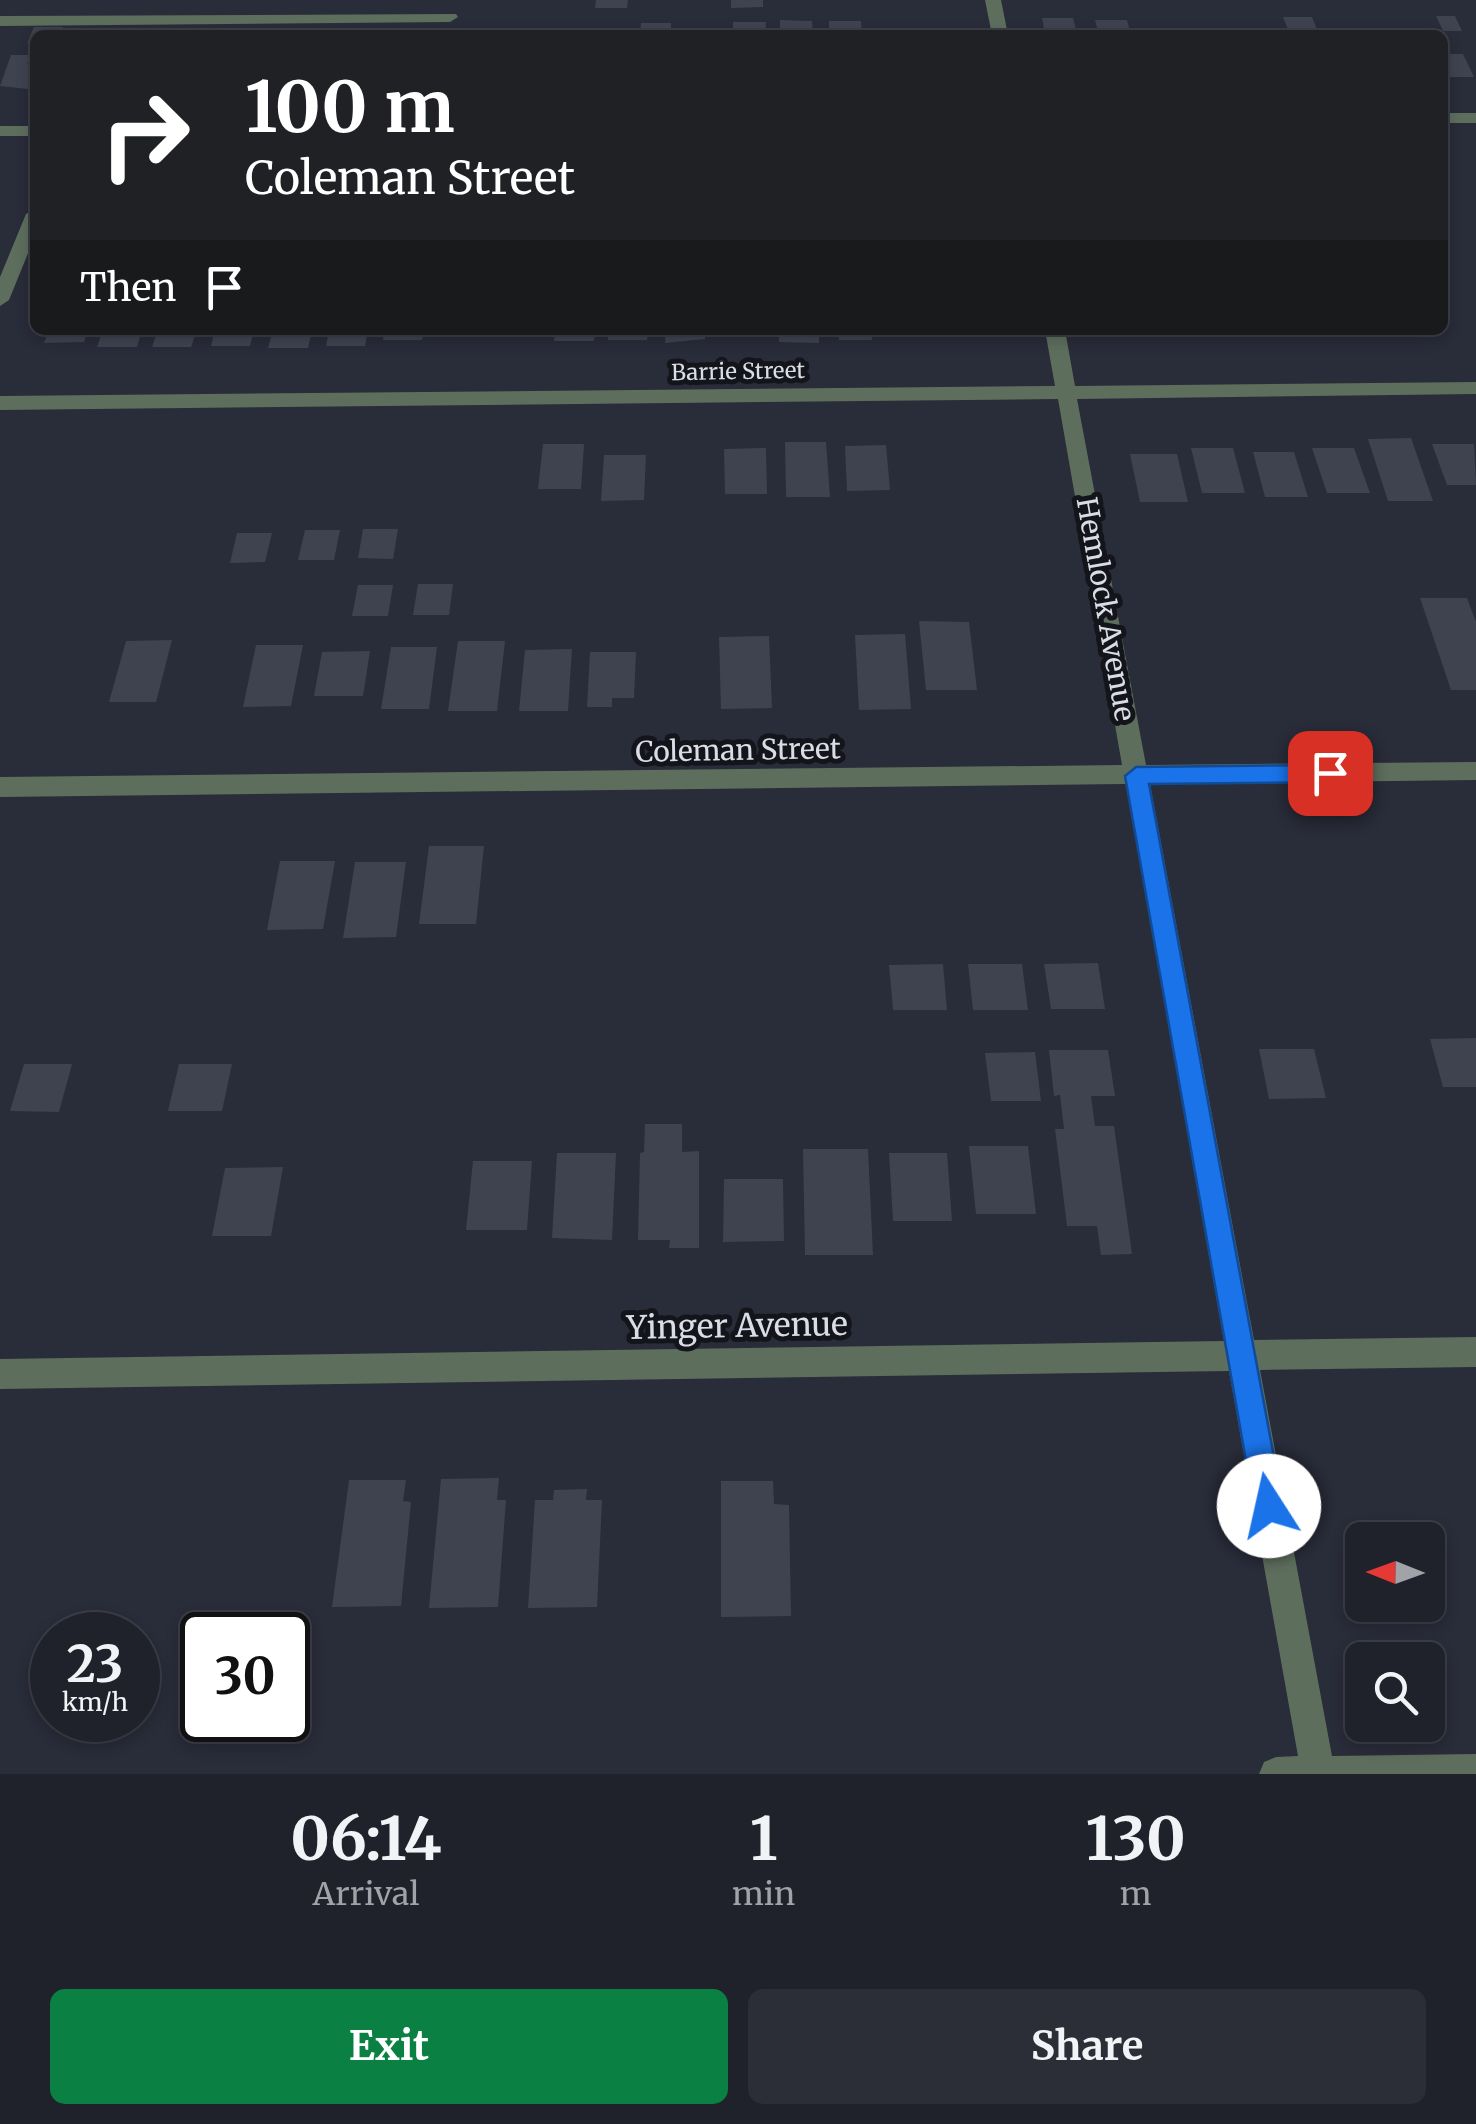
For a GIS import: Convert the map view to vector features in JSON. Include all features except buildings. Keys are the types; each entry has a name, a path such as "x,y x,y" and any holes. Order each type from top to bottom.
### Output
{"street":[{"path":"114,28 125,0"},
{"path":"994,0 999,30"},
{"path":"0,21 114,28 450,17"},
{"path":"1448,118 1476,118"},
{"path":"0,131 30,131"},
{"path":"0,300 30,226"},
{"name":"Hemlock Avenue","path":"1056,335 1318,1774"},
{"name":"Barrie Street","path":"0,404 1476,388"},
{"name":"Coleman Street","path":"0,787 1476,772"},
{"name":"Yinger Avenue","path":"0,1374 1476,1352"},
{"path":"1276,1774 1476,1770"}],"route":[{"path":"1269,1506 1136,776 1330,773"}]}
